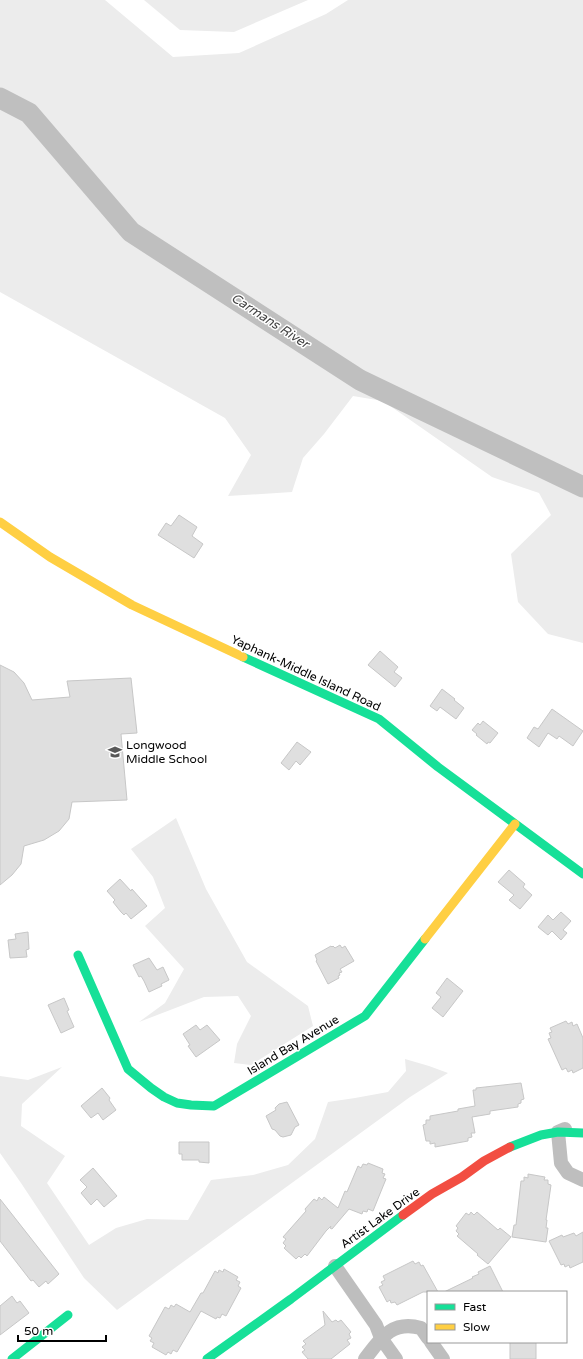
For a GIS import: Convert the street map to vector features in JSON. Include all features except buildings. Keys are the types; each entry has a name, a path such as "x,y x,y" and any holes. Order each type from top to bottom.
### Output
{"street":[{"name":"Yaphank-Middle Island Road","path":"0,522 50,556 132,605 379,719 438,767 583,874"},
{"name":"Island Bay Avenue","path":"78,955 128,1069 140,1080 163,1096 178,1103 214,1106 365,1016 515,824"},
{"path":"583,1123 576,1124 558,1132 561,1163 568,1173 583,1180"},
{"name":"Artist Lake Drive","path":"207,1359 291,1299 432,1194 462,1177 484,1161 514,1145 541,1135 558,1132 583,1133"},
{"path":"334,1266 376,1325 381,1338 396,1359"},
{"path":"12,1359 68,1315"},
{"path":"365,1359 381,1338 393,1329 402,1326 413,1326 421,1328 427,1337"},
{"path":"432,1343 443,1359"}],"shaded area":[{"path":"0,0 105,0 173,57 239,53 326,14 348,0 583,0 583,643 548,634 518,602 511,554 551,515 539,493 492,477 383,401 353,396 324,434 303,458 292,492 228,496 251,455 225,418 0,292"},
{"path":"144,0 308,0 234,32 180,30"},
{"path":"176,818 206,889 247,962 308,1006 313,1026 251,1065 234,1063 237,1044 251,1016 238,996 204,997 139,1022 165,1003 184,969 145,926 165,908 153,877 131,849"},
{"path":"405,1059 448,1073 410,1097 117,1310 84,1278 0,1153 0,1076 28,1080 62,1067 22,1104 21,1126 65,1156 47,1183 89,1245 116,1228 147,1219 188,1220 211,1180 253,1175 288,1165 315,1139 328,1102 388,1092 406,1071"}],"waterway":[{"name":"Carmans River","path":"0,98 29,113 131,232 360,380 583,487"}],"traffic: fast":[{"path":"243,657 379,719 438,767 583,874"},
{"path":"78,955 128,1069 151,1088 164,1097 177,1103 214,1106 365,1016 425,939"},
{"path":"510,1147 541,1135 558,1132 583,1133"},
{"path":"207,1359 291,1299 403,1215"},
{"path":"12,1359 68,1315"}],"traffic: slow":[{"path":"0,522 50,557 132,605 243,657"},
{"path":"425,939 515,824"}],"traffic: jam":[{"path":"403,1215 432,1194 462,1177 484,1161 510,1147"}],"place":[{"name":"Longwood Middle School","path":"115,752"}]}
